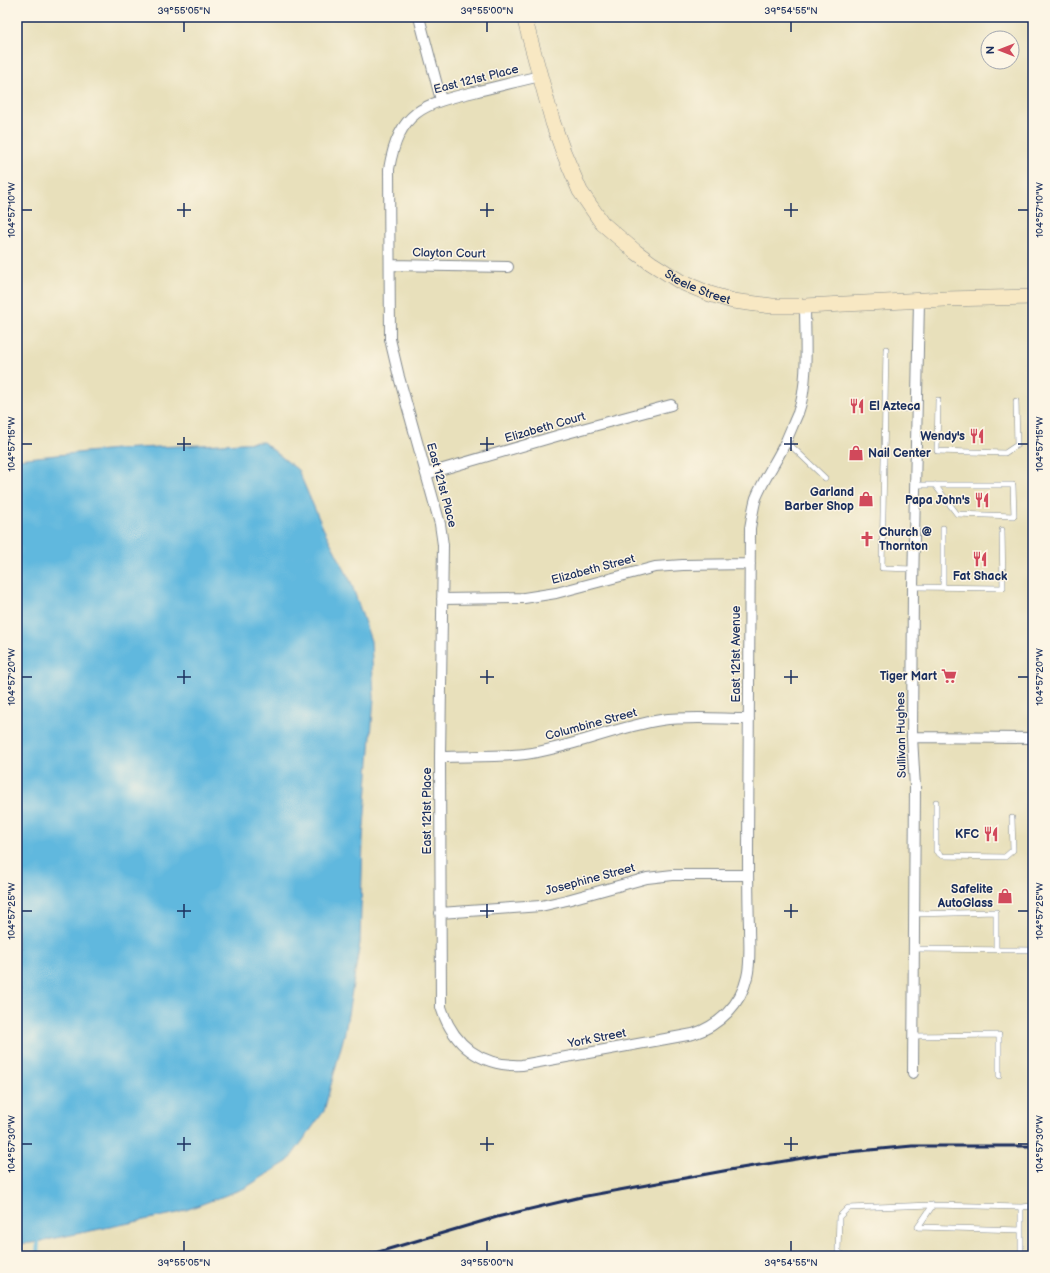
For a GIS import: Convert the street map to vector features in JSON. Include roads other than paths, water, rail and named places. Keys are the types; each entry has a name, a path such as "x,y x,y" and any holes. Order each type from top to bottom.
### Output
{"street":[{"path":"419,17 441,100"},
{"name":"Steele Street","path":"524,17 563,151 580,190 602,223 651,263 681,282 710,294 733,301 772,306 1033,297"},
{"name":"East 121st Place","path":"464,1046 453,1034 445,1020 441,1007 440,757 443,544 440,524 399,377 390,339 389,169 397,139 407,122 424,108 441,100 540,76"},
{"name":"Clayton Court","path":"390,265 508,268"},
{"name":"Sullivan Hughes","path":"913,1073 915,787 912,737 913,569 919,301"},
{"name":"East 121st Avenue","path":"731,1009 745,984 748,971 749,950 750,528 756,500 761,486 786,441 798,412 804,385 805,306"},
{"name":"Elizabeth Court","path":"426,474 560,435 671,405"},
{"name":"Elizabeth Street","path":"442,599 524,598 556,593 654,567 750,564"},
{"name":"Columbine Street","path":"440,757 524,754 551,749 660,720 749,719"},
{"path":"912,737 1033,738"},
{"name":"Josephine Street","path":"440,913 541,906 654,877 681,874 748,875"},
{"name":"York Street","path":"464,1046 486,1061 511,1066 522,1065 693,1034 709,1028 731,1009"}],"lane":[{"path":"886,349 882,568 913,569"},
{"path":"938,400 938,451 1005,453 1017,445 1016,401"},
{"path":"885,409 917,409"},
{"path":"786,441 825,478"},
{"path":"916,484 935,484 1013,484 1014,516 957,514 935,484"},
{"path":"943,528 943,588"},
{"path":"913,587 1003,588 1002,530"},
{"path":"936,802 936,851 942,856 1005,857 1013,850 1012,818"},
{"path":"914,914 996,912 996,950"},
{"path":"914,949 1033,950"},
{"path":"913,1036 999,1035 999,1076"},
{"path":"933,1205 918,1228 1021,1230"},
{"path":"844,1256 838,1251 839,1217 848,1208 933,1205 1033,1206"},
{"path":"1021,1207 1021,1256"}],"water":[{"path":"263,442 298,470 323,528 351,582 371,641 374,698 363,839 360,943 345,1032 324,1111 288,1161 245,1188 178,1213 32,1243 17,1244 17,459 116,449"}],"waterway":[{"path":"37,1256 38,1242"}],"railway":[{"path":"365,1256 497,1217 581,1197 729,1170 828,1154 912,1146 1033,1146"}],"place":[{"name":"El Azteca","path":"857,406"},
{"name":"Wendy's","path":"977,436"},
{"name":"Nail Center","path":"856,453"},
{"name":"Garland Barber Shop","path":"866,499"},
{"name":"Papa John's","path":"982,500"},
{"name":"Church @ Thornton","path":"867,539"},
{"name":"Fat Shack","path":"980,559"},
{"name":"Tiger Mart","path":"949,676"},
{"name":"KFC","path":"991,834"},
{"name":"Safelite AutoGlass","path":"1005,896"}]}
